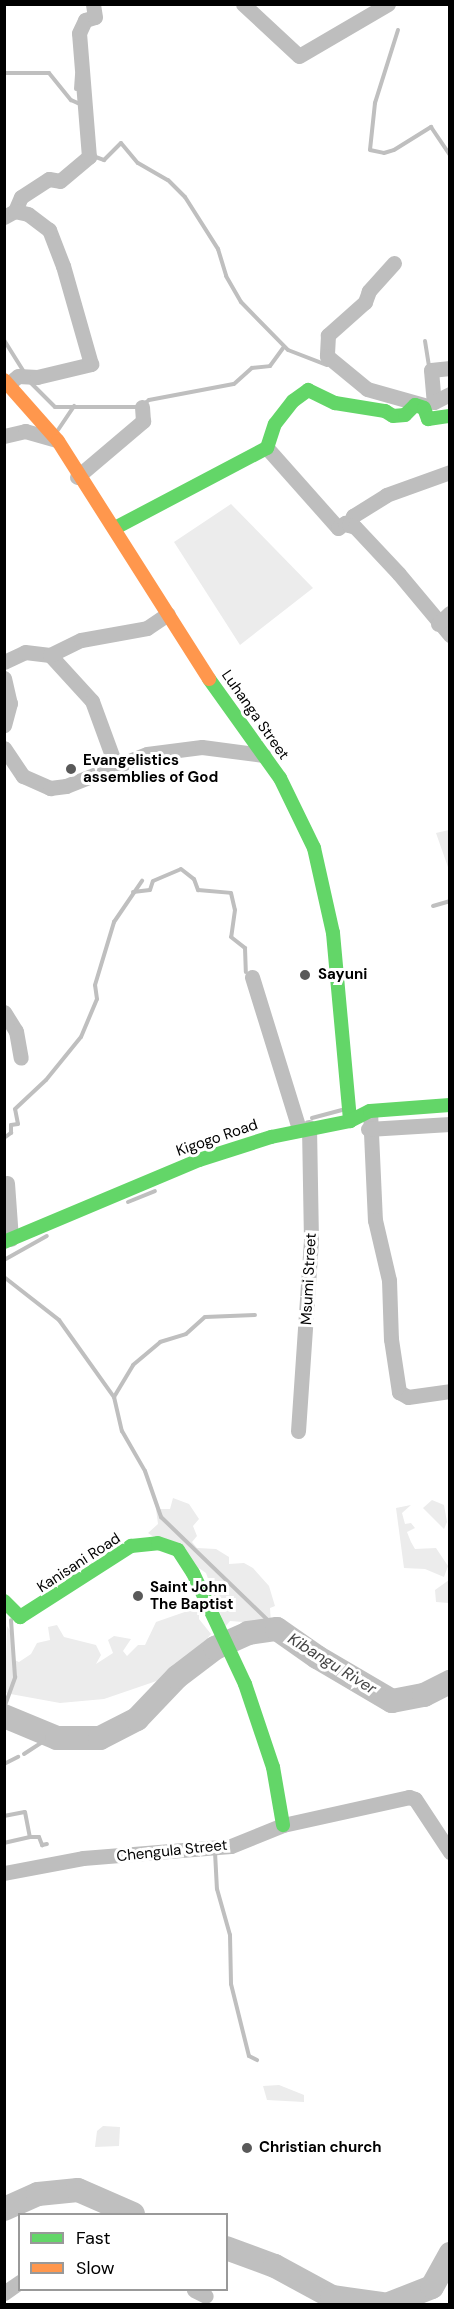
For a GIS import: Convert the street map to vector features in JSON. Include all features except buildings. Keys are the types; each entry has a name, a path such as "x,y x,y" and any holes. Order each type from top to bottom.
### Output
{"street":[{"path":"10,214 21,198 49,179 60,181 89,157 79,33 86,20 95,17 93,4"},
{"path":"243,4 298,56 388,4"},
{"path":"6,383 18,376 37,377 91,364 63,266 49,230 28,214 10,214"},
{"path":"394,263 369,291 365,302 328,335 327,356 367,389 425,405 428,418"},
{"path":"450,368 431,370 434,402 450,394"},
{"name":"Luhanga Street","path":"6,383 58,441 77,477 115,528 235,720 263,755 298,811 314,848 333,933 350,1121"},
{"path":"115,528 267,448 275,424 293,401 308,390 335,403 393,416 405,416 408,408 422,406 428,418"},
{"path":"77,477 143,421 142,407"},
{"path":"428,418 450,416"},
{"path":"4,436 25,431 58,441"},
{"path":"267,448 338,528 345,523 355,527 399,574 444,630"},
{"path":"349,525 353,516 387,495 450,472"},
{"path":"444,630 450,613"},
{"path":"4,662 26,652 50,656 81,640 155,625 168,614"},
{"path":"50,656 92,701 116,764"},
{"path":"4,678 10,703 4,725"},
{"path":"4,748 23,776 50,788 66,786 116,764 147,754 202,747 263,755"},
{"name":"Msumi Street","path":"252,976 304,1128 311,1241 298,1431"},
{"path":"4,1012 16,1031 21,1058"},
{"name":"Kigogo Road","path":"8,1240 199,1160 304,1128 350,1121 370,1111 450,1105"},
{"path":"370,1111 368,1129 376,1232 388,1271 391,1339 399,1392 408,1397 450,1391"},
{"path":"368,1129 450,1124"},
{"path":"7,1183 8,1240"},
{"name":"Kanisani Road","path":"4,1601 20,1617 29,1614 131,1546 158,1543 171,1546 186,1559 232,1655 273,1767 283,1824"},
{"name":"Chengula Street","path":"4,1873 76,1859 231,1846 283,1824 412,1797 450,1852"},
{"path":"4,2293 18,2283"}],"shaded area":[{"path":"231,504 313,588 240,645 174,542"},
{"path":"450,830 449,870 436,833"},
{"path":"173,1498 189,1504 199,1519 193,1526 197,1536 192,1542 197,1548 216,1549 229,1557 229,1564 244,1563 253,1568 269,1586 275,1606 270,1608 271,1624 230,1621 225,1627 206,1573 148,1533 158,1524 156,1509 170,1509"},
{"path":"432,1500 444,1505 447,1522 444,1529 423,1508"},
{"path":"411,1505 402,1513 405,1524 411,1523 415,1528 407,1532 411,1542 415,1549 436,1548 448,1566 444,1577 425,1569 404,1568 396,1508"},
{"path":"449,1580 449,1603 436,1602 435,1590"},
{"path":"199,1607 199,1619 211,1634 191,1658 175,1668 174,1675 104,1699 60,1703 5,1693 7,1626 12,1634 14,1660 19,1662 31,1654 37,1643 50,1640 48,1627 57,1625 64,1637 96,1645 101,1655 96,1664 113,1653 108,1640 114,1636 131,1639 123,1651 127,1656 138,1645 145,1645 156,1622"},
{"path":"279,2085 304,2095 304,2102 267,2100 263,2086"},
{"path":"103,2126 120,2127 119,2146 95,2147 97,2131"}],"waterway":[{"path":"398,30 375,103 370,150 384,153 394,150 431,127 450,155"},
{"path":"4,73 49,73 71,100 80,104"},
{"path":"76,89 77,74"},
{"path":"93,156 104,160 121,143 138,163 168,180 185,197 218,249 226,276 241,302 288,350 327,365"},
{"path":"4,340 23,371"},
{"path":"425,341 429,367"},
{"path":"30,382 55,407 140,407 149,400 234,384 252,368 270,366 283,348"},
{"path":"58,430 74,406"},
{"path":"133,892 150,890 153,881 181,869 194,879 198,890 231,893 235,910 231,937 245,948 246,972"},
{"path":"4,1138 11,1133 11,1125 18,1124 15,1109 46,1080 81,1037 97,999 95,985 114,922 142,881"},
{"path":"433,906 450,901"},
{"path":"312,1118 342,1110"},
{"path":"128,1202 155,1191"},
{"path":"4,1260 47,1236"},
{"path":"4,1277 59,1320 114,1397 122,1431 145,1471 161,1517 277,1629"},
{"path":"114,1397 133,1365 160,1342 186,1334 205,1317 255,1315"},
{"path":"4,1708 15,1677 11,1620"},
{"name":"Kibangu River","path":"4,1716 57,1738 100,1738 137,1719 177,1677 215,1648 248,1633 277,1629 317,1657 392,1701 424,1695 450,1682"},
{"path":"24,1754 49,1738 57,1738"},
{"path":"4,1764 18,1757"},
{"path":"4,1816 25,1812 30,1837 4,1843"},
{"path":"30,1837 39,1837 42,1845 47,1844"},
{"path":"215,1852 217,1889 230,1935 231,1984 249,2056 257,2060"},
{"path":"4,2209 38,2194 78,2190 131,2213"},
{"path":"228,2249 275,2266 332,2297 382,2304"},
{"path":"389,2304 432,2287 450,2254"}],"traffic: fast":[{"path":"115,528 267,448 275,424 293,401 308,390 335,403 385,411 393,416 405,415 415,405 424,408 428,419 450,416"},
{"path":"209,679 280,778 314,848 333,933 350,1121"},
{"path":"4,1242 199,1160 271,1137 350,1121 370,1111 450,1105"},
{"path":"4,1601 20,1617 131,1546 158,1543 178,1550 193,1573 245,1684 273,1767 283,1825"}],"traffic: slow":[{"path":"4,380 58,441 209,679"}],"place":[{"name":"Evangelistics assemblies of God","path":"71,769"},
{"name":"Sayuni","path":"305,975"},
{"name":"Saint John The Baptist","path":"138,1596"},
{"name":"Christian church","path":"247,2148"}]}
